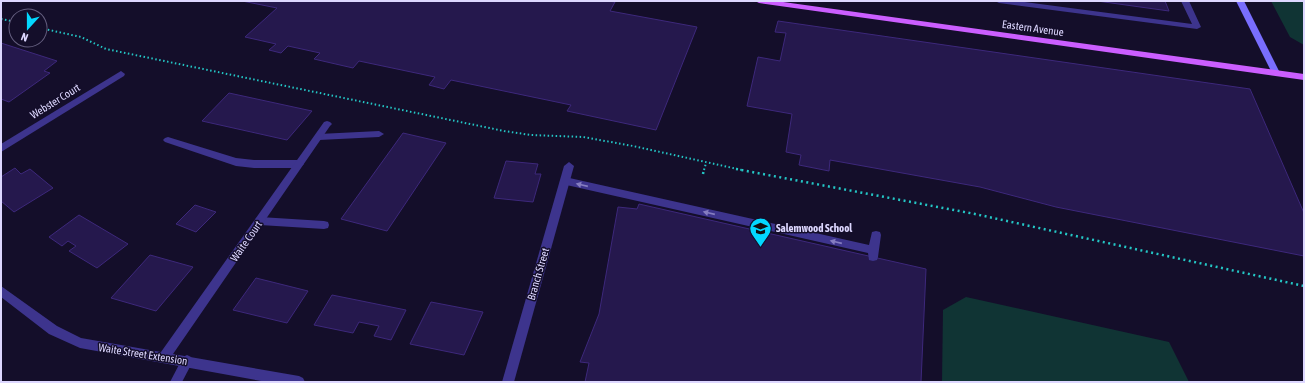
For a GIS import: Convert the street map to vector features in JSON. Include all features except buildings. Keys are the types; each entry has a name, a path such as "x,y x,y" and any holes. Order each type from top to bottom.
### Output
{"main road":[{"name":"Eastern Avenue","path":"759,1 1304,77"},
{"path":"1240,1 1276,73"}],"street":[{"path":"999,1 1197,28 1185,1"},
{"name":"Webster Court","path":"1,149 121,74"},
{"name":"Waite Court","path":"164,357 318,136 328,124"},
{"path":"318,136 379,134"},
{"path":"168,140 236,162 299,164"},
{"name":"Branch Street","path":"508,382 569,166"},
{"path":"565,181 874,254 876,235"},
{"path":"260,221 324,225"},
{"name":"Waite Street Extension","path":"1,291 53,330 70,339 92,346 164,357 299,382"},
{"path":"176,382 186,361"}],"path":[{"path":"48,30 81,37 106,49 504,131 532,135 583,137 706,163 976,214 1304,286"},
{"path":"703,174 706,163"}],"green space":[{"path":"1271,1 1304,1 1304,45 1290,37"},
{"path":"966,297 1169,342 1189,382 942,382 943,310"}],"place":[{"name":"Salemwood School","path":"761,248"}]}
